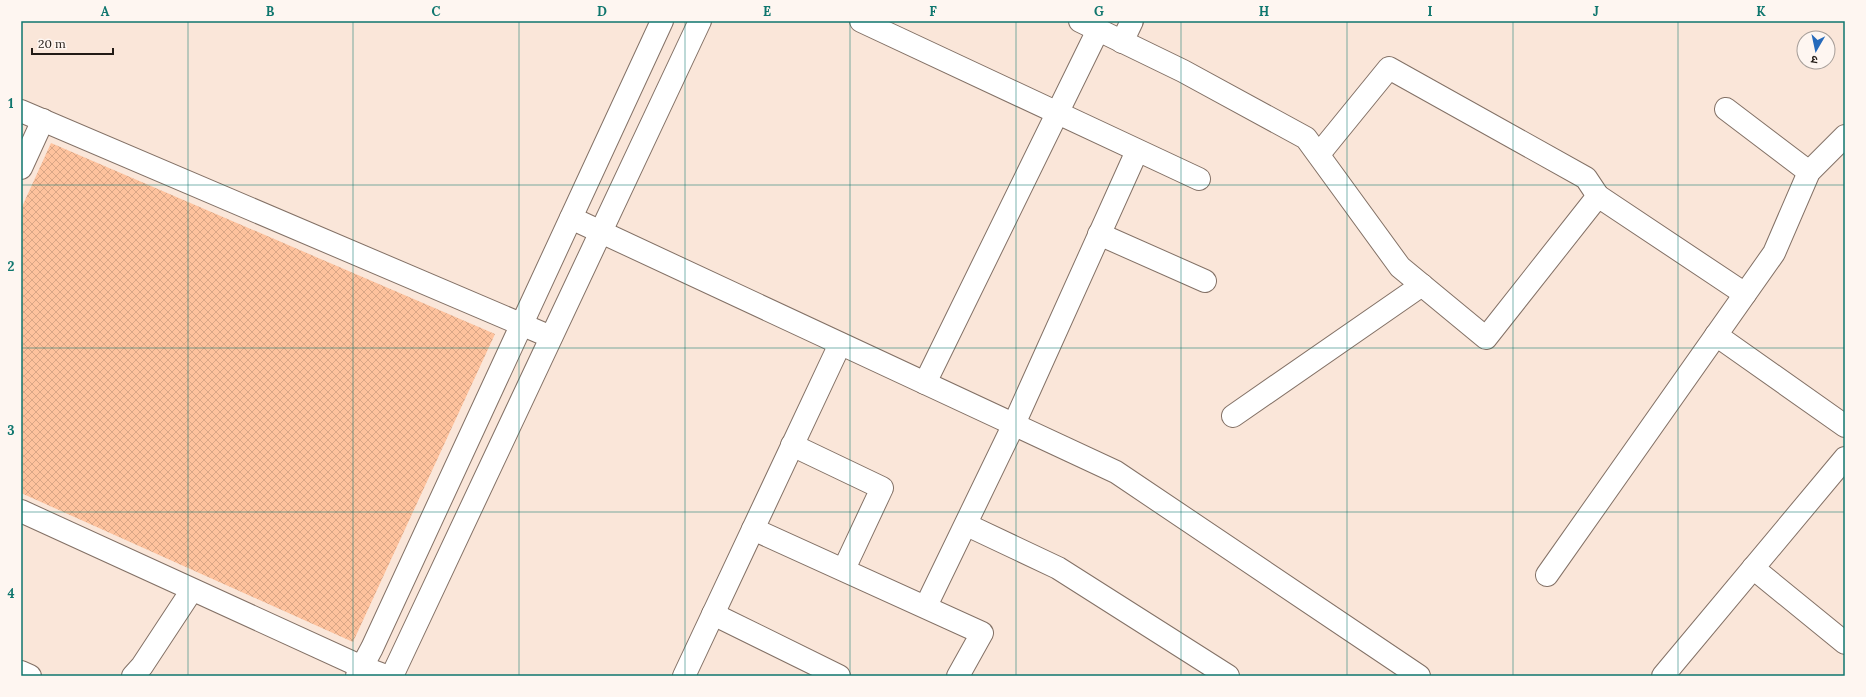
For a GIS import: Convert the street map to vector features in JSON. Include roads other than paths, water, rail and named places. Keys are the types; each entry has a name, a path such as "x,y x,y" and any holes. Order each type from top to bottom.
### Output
{"street":[{"path":"359,672 376,642 662,21"},
{"path":"392,676 700,21"},
{"path":"861,21 1199,179"},
{"path":"1122,42 1132,21"},
{"path":"925,383 1057,113 1089,25 1183,71 1306,138 1400,267 1486,338 1598,196"},
{"path":"1318,154 1389,68 1586,178 1598,196 1745,294"},
{"path":"1726,109 1809,172"},
{"path":"21,111 551,337"},
{"path":"21,168 43,120"},
{"path":"1547,575 1774,253 1809,172 1845,136"},
{"path":"926,606 967,525 1014,424 1137,151"},
{"path":"571,218 1116,472 1419,676"},
{"path":"1099,234 1205,281"},
{"path":"1233,416 1422,285"},
{"path":"1716,336 1845,426"},
{"path":"684,676 840,344"},
{"path":"792,445 882,488 844,570"},
{"path":"1663,676 1845,458"},
{"path":"21,511 192,590 359,672 386,676"},
{"path":"967,525 1058,568 1228,676"},
{"path":"753,529 926,606 982,633 958,676"},
{"path":"1753,568 1845,643"},
{"path":"133,676 142,666 192,590"},
{"path":"713,614 839,676"},
{"path":"21,672 30,676"}]}
